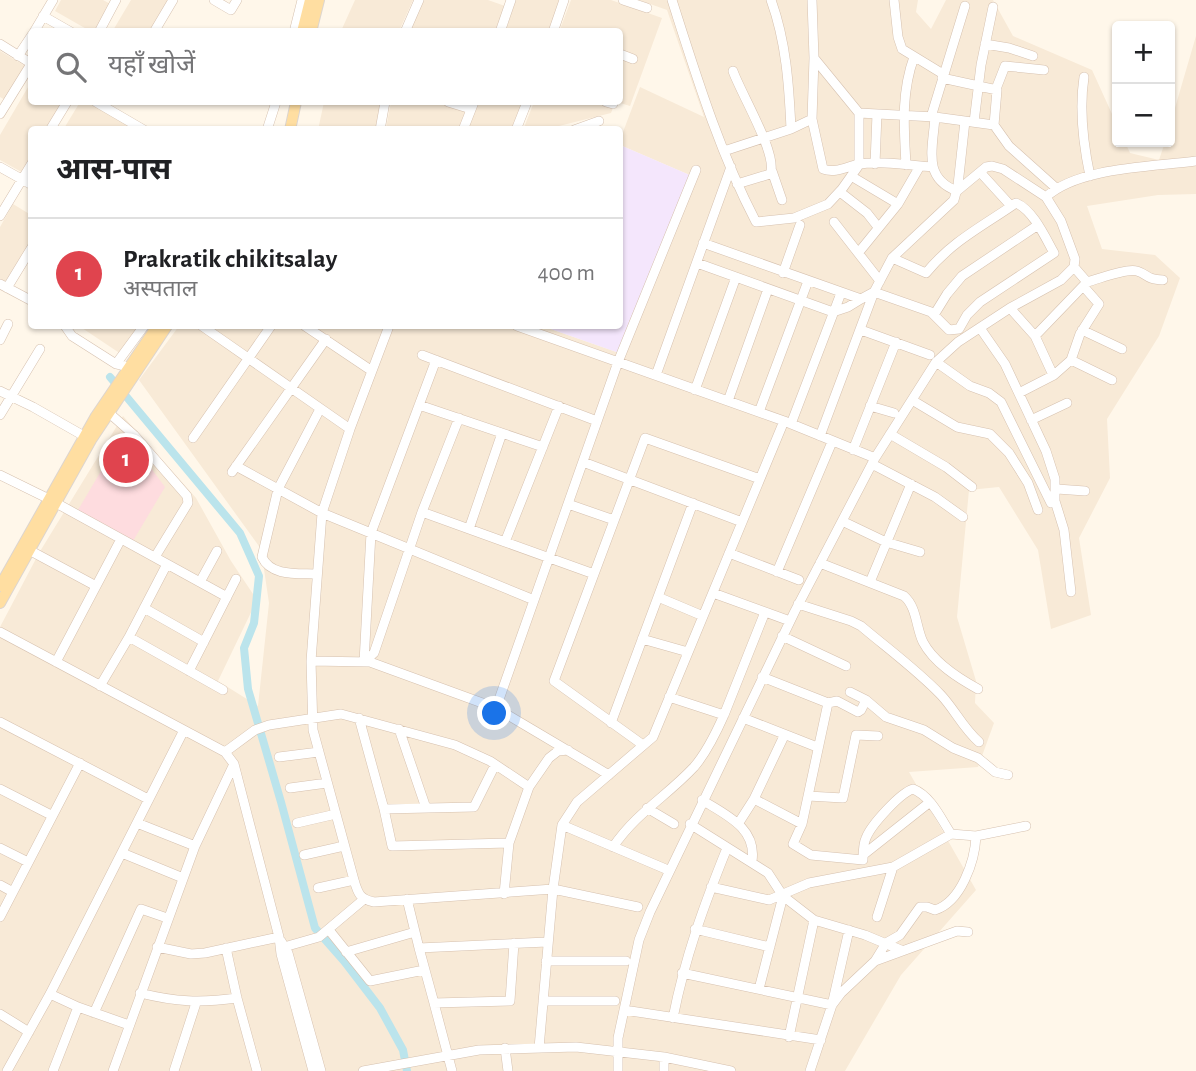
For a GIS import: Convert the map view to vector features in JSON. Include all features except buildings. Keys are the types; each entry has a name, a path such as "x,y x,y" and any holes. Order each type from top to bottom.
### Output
{"main road":[{"path":"304,28 316,1"},
{"path":"313,28 316,1"},
{"path":"288,126 290,105"},
{"path":"289,126 295,105"},
{"path":"0,586 107,409 126,370 155,329"},
{"path":"126,370 164,329"},
{"path":"0,603 84,436 107,409"}],"street":[{"path":"36,28 53,0"},
{"path":"156,28 173,0"},
{"path":"214,0 231,10 236,0"},
{"path":"295,28 302,0"},
{"path":"407,28 419,0"},
{"path":"557,28 564,0"},
{"path":"623,0 647,8"},
{"path":"656,375 727,176 724,151 672,0"},
{"path":"771,0 779,22 789,80 791,129"},
{"path":"894,0 902,49 942,76 996,89 999,94 994,125"},
{"path":"501,28 507,1"},
{"path":"812,1 813,119 823,169 832,171 859,164 932,167"},
{"path":"101,28 112,2"},
{"path":"956,195 940,183 932,167 933,117 942,76 965,6"},
{"path":"956,195 993,7"},
{"path":"43,16 64,28"},
{"path":"18,55 28,40"},
{"path":"0,44 28,62"},
{"path":"985,44 1033,56"},
{"path":"623,55 633,59"},
{"path":"906,165 905,88 914,57"},
{"path":"727,176 737,184 757,222 794,218 828,204 840,192 859,164 859,113 814,58"},
{"path":"996,89 1005,66 1044,70"},
{"path":"0,114 3,103 28,68"},
{"path":"733,71 764,138 782,201"},
{"path":"1084,77 1081,95 1082,129 1090,176"},
{"path":"52,126 65,105"},
{"path":"111,105 139,126"},
{"path":"269,126 275,105"},
{"path":"381,126 384,105"},
{"path":"464,126 472,105"},
{"path":"518,126 526,105"},
{"path":"859,113 933,117 994,125 1009,145 1056,188"},
{"path":"875,164 877,114"},
{"path":"724,151 813,119"},
{"path":"585,126 598,121"},
{"path":"1045,197 1056,188 1090,176 1196,161"},
{"path":"859,252 898,204 920,166"},
{"path":"618,1071 612,1051 618,1038 639,940 663,868 690,824 743,719 782,636 785,619 798,604 872,458 912,400 933,358 1010,308 1061,280 1074,267 1075,259 1061,222 1045,197 999,166 992,166 980,172 892,258 874,292 820,436"},
{"path":"0,167 28,183"},
{"path":"0,216 4,200 28,169"},
{"path":"496,708 618,362 696,170"},
{"path":"737,184 768,175 772,171"},
{"path":"980,172 1010,206"},
{"path":"851,176 898,204"},
{"path":"840,192 867,213 878,227"},
{"path":"696,262 833,312 874,292 931,312 949,330 959,330 967,315 980,302 1054,253 1038,225 1018,203 974,229 939,257 926,273 892,258"},
{"path":"834,222 880,281"},
{"path":"783,273 800,225"},
{"path":"934,315 962,276 1038,225"},
{"path":"704,243 861,299"},
{"path":"28,253 4,286 28,298"},
{"path":"1019,393 1053,375 1071,360 1082,330 1099,304 1074,267"},
{"path":"1035,337 1086,284 1137,271 1149,279 1163,280"},
{"path":"695,390 736,277"},
{"path":"759,412 808,281"},
{"path":"728,401 768,289"},
{"path":"539,1048 547,942 562,825 577,803 653,737 841,293"},
{"path":"1010,308 1035,337 1053,375"},
{"path":"0,340 8,324"},
{"path":"980,328 1005,364 1046,451 1057,489 1055,501 1065,530 1071,592"},
{"path":"67,329 72,336 126,370 143,329"},
{"path":"206,329 349,429"},
{"path":"193,438 269,329"},
{"path":"310,329 372,371"},
{"path":"388,329 349,429 322,513 311,661 313,730 359,895 363,900 374,902 553,889 638,907"},
{"path":"525,329 759,412 872,458 963,517"},
{"path":"861,330 933,358 970,386 989,393 1001,402 1051,503 1055,501"},
{"path":"1082,330 1122,349"},
{"path":"326,340 234,469 322,513 534,600"},
{"path":"853,450 896,342"},
{"path":"0,415 40,349"},
{"path":"422,355 597,421"},
{"path":"364,662 371,533 436,360"},
{"path":"1071,360 1112,380"},
{"path":"0,391 84,436"},
{"path":"912,400 957,427 989,434 1009,453 1028,483 1038,510"},
{"path":"1031,420 1067,403"},
{"path":"419,405 543,447"},
{"path":"506,542 559,406"},
{"path":"870,406 894,413"},
{"path":"107,409 134,435 187,496 188,503 155,557"},
{"path":"317,574 278,571 265,563 262,557 278,489 320,409"},
{"path":"364,662 374,653 422,512 459,418"},
{"path":"469,529 502,433"},
{"path":"890,434 946,467 972,487"},
{"path":"643,746 554,681 645,438 760,479"},
{"path":"777,572 832,442"},
{"path":"583,461 742,522"},
{"path":"0,475 227,597"},
{"path":"870,582 911,484"},
{"path":"1057,489 1085,491"},
{"path":"611,723 692,503"},
{"path":"568,504 614,520"},
{"path":"422,512 594,574"},
{"path":"842,521 886,541 920,552"},
{"path":"56,662 121,539"},
{"path":"29,550 96,586"},
{"path":"200,582 217,551"},
{"path":"729,553 799,580"},
{"path":"820,563 908,600 923,642 931,653 956,676 978,690"},
{"path":"100,686 167,564"},
{"path":"189,671 236,579"},
{"path":"713,593 785,619"},
{"path":"658,597 703,616"},
{"path":"798,604 861,626 939,694 958,716 965,729 979,742"},
{"path":"144,608 204,642"},
{"path":"613,847 627,826 696,765 713,739 765,612"},
{"path":"0,632 183,732 225,752 234,764 313,1071"},
{"path":"782,636 846,666"},
{"path":"129,637 223,690"},
{"path":"642,639 688,652"},
{"path":"311,661 370,662 496,708 609,775"},
{"path":"762,677 828,703 838,701 858,712 863,709 866,700"},
{"path":"850,692 866,700 886,717 924,730 953,748 978,758 995,772 1008,775"},
{"path":"669,697 724,715"},
{"path":"828,703 802,824 793,844 805,853 816,856 863,860 865,840 869,833 901,795 913,789 930,802 951,834"},
{"path":"225,752 255,730 269,725 341,714 455,745 495,765 529,787"},
{"path":"359,718 392,846 509,843"},
{"path":"743,719 817,747"},
{"path":"0,722 148,799"},
{"path":"399,729 426,808"},
{"path":"7,1071 50,995 183,732"},
{"path":"808,796 843,798 856,735 878,736"},
{"path":"738,824 754,799 784,736"},
{"path":"504,894 509,843 529,787 549,758 558,751 568,750"},
{"path":"279,757 319,752"},
{"path":"0,917 79,763"},
{"path":"113,1071 195,846 234,764"},
{"path":"384,809 474,807 495,765"},
{"path":"290,788 327,783"},
{"path":"0,789 51,815"},
{"path":"754,799 802,824"},
{"path":"702,800 744,830 752,844 752,861"},
{"path":"863,855 930,802"},
{"path":"647,808 674,824"},
{"path":"297,823 336,814"},
{"path":"138,823 195,846"},
{"path":"690,824 768,873 783,896 814,920 901,950"},
{"path":"562,825 663,868"},
{"path":"711,887 769,900 809,883 893,867 951,834 976,836 1027,826"},
{"path":"832,1005 875,961 886,943 901,935 920,907 935,910 949,903 967,874 976,836"},
{"path":"304,855 344,846"},
{"path":"0,848 28,862"},
{"path":"673,1018 695,929 727,848"},
{"path":"122,853 183,877"},
{"path":"877,917 893,867"},
{"path":"318,888 354,880"},
{"path":"0,885 13,892"},
{"path":"759,989 783,896"},
{"path":"407,899 452,1071"},
{"path":"284,947 324,933 363,900"},
{"path":"94,1013 141,909 167,918"},
{"path":"789,1037 814,920"},
{"path":"695,929 770,947"},
{"path":"810,1071 832,1005 849,930"},
{"path":"875,961 957,931 968,932"},
{"path":"346,952 415,932"},
{"path":"324,933 346,952 370,981 424,970"},
{"path":"279,937 321,1071"},
{"path":"157,947 191,954 279,937"},
{"path":"419,948 547,942"},
{"path":"433,1003 510,1001 514,943"},
{"path":"226,948 257,1071"},
{"path":"546,961 626,961"},
{"path":"682,973 832,1005"},
{"path":"140,993 170,1001 196,1003 237,998"},
{"path":"50,995 129,1025"},
{"path":"543,1001 615,1001"},
{"path":"174,1071 196,1003"},
{"path":"53,1071 78,1007"},
{"path":"624,1010 821,1041"},
{"path":"0,1014 29,1032"},
{"path":"363,1071 412,1060 505,1048 576,1047 664,1058 731,1071"},
{"path":"505,1048 508,1071"},
{"path":"664,1058 664,1071"}],"shaded area":[{"path":"61,0 103,0 116,7 103,28 85,28 55,11"},
{"path":"131,0 175,0 158,28 114,28"},
{"path":"355,0 413,0 400,28 342,28"},
{"path":"423,0 488,0 505,6 496,28 410,28"},
{"path":"516,0 559,0 550,28 506,28"},
{"path":"571,0 611,0 662,18 630,106 623,104 623,28 560,28"},
{"path":"639,0 918,0 916,12 931,29 946,0 993,0 1013,36 1092,70 1112,114 1112,147 1127,147 1130,153 1159,160 1163,147 1175,147 1175,108 1196,36 1196,194 1158,195 1087,206 1102,249 1155,255 1180,278 1159,336 1107,419 1110,478 1079,538 1091,615 1051,629 1038,550 999,487 969,490 957,617 976,681 975,703 994,723 978,767 909,772 976,890 901,975 845,1071 0,1071 0,627 39,553 123,416 196,498 231,561 257,600 218,681 258,706 269,603 261,549 139,380 177,329 551,329 625,355 692,176 623,146 623,132 640,87 704,117 667,10"},
{"path":"0,51 27,67 7,101 0,97"},
{"path":"28,87 28,105 67,105 54,126 28,126 28,168 25,174 0,160 0,135"},
{"path":"78,105 92,105 129,126 65,126"},
{"path":"323,105 380,105 377,126 319,126"},
{"path":"390,105 445,105 467,112 461,126 386,126"},
{"path":"477,105 523,105 515,126 469,126"},
{"path":"533,105 603,105 613,108 611,113 559,126 525,126"},
{"path":"623,146 692,176 625,355 551,329 623,329"},
{"path":"13,204 28,213 28,246 5,282 0,280 0,227"},
{"path":"84,329 138,329 121,354"},
{"path":"124,432 165,487 133,541 78,510"}],"waterway":[{"path":"110,377 240,533 259,576 254,623 244,648 248,689 315,928 380,1008 403,1050 407,1071"}],"place":[{"name":"Prakratik chikitsalay","path":"126,460"}]}
